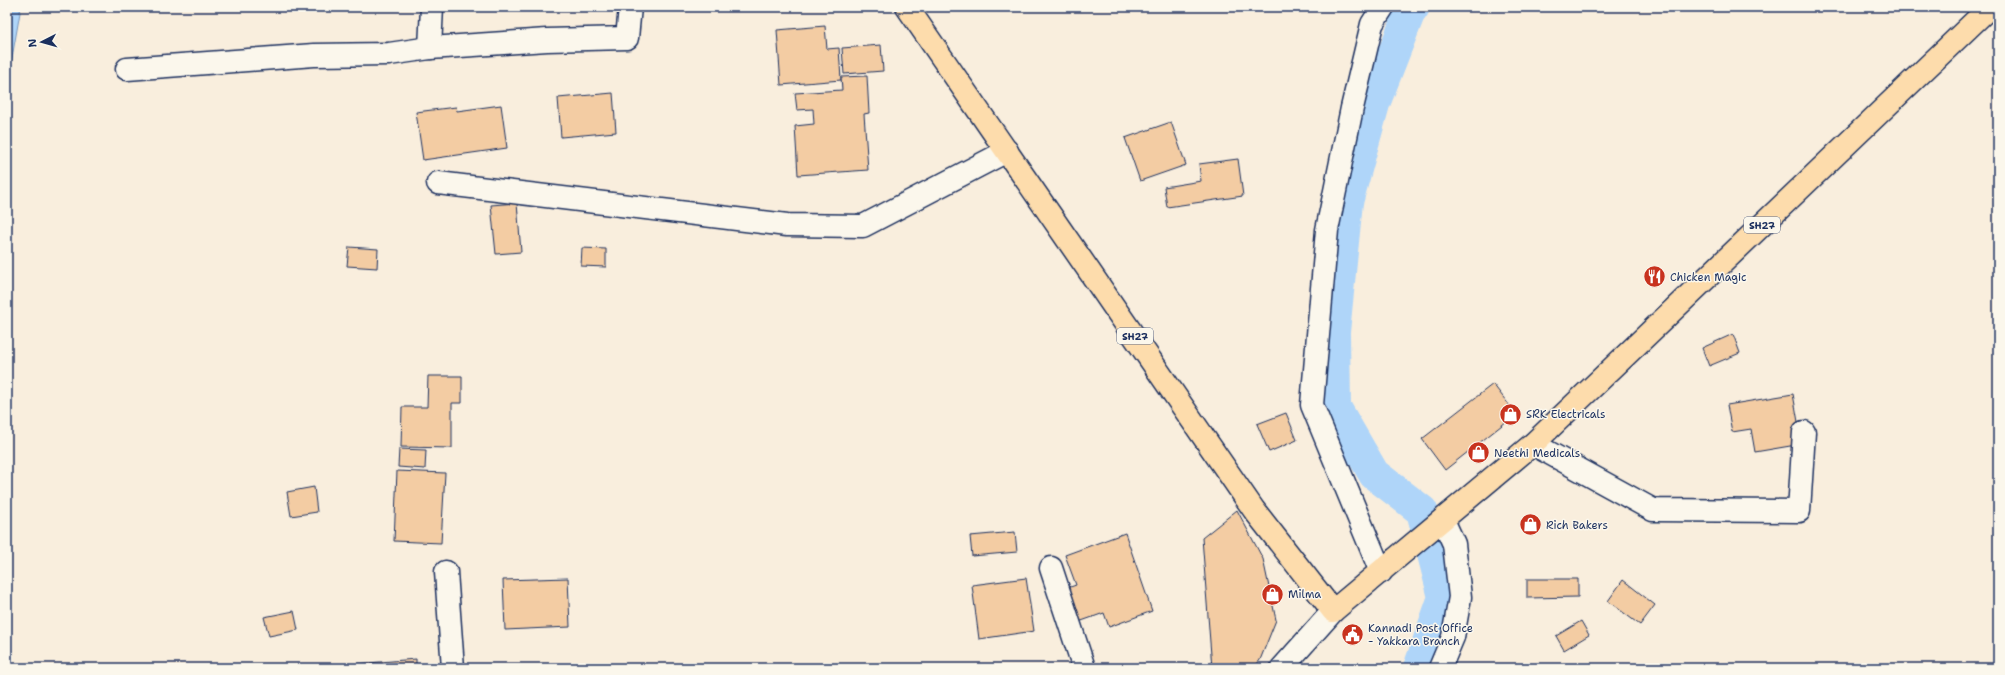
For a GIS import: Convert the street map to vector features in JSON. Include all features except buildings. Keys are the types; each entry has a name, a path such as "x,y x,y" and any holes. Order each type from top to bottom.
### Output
{"main road":[{"name":"SH27","path":"907,7 1254,510 1333,610"},
{"name":"SH27","path":"1533,444 1990,7"},
{"path":"1333,610 1382,571 1533,444"}],"street":[{"path":"430,48 432,7"},
{"path":"127,69 292,56 388,54 430,48 547,40 627,38 630,7"},
{"path":"1382,571 1312,405 1327,230 1352,108 1372,24 1383,7"},
{"path":"438,183 787,225 863,226 1007,151"},
{"path":"1533,444 1653,510 1799,511 1804,432"},
{"path":"1440,668 1454,637 1460,597 1454,544 1442,521"},
{"path":"1051,568 1084,668"},
{"path":"446,572 453,668"},
{"path":"1282,668 1333,610"}],"water":[{"path":"7,7 21,7 7,86"}],"waterway":[{"path":"1414,7 1409,14 1374,104 1347,202 1334,332 1335,407 1374,474 1422,511 1444,597 1419,668"}],"place":[{"name":"Chicken Magic","path":"1655,277"},
{"name":"SRK Electricals","path":"1510,414"},
{"name":"Neethi Medicals","path":"1479,453"},
{"name":"Rich Bakers","path":"1531,525"},
{"name":"Milma","path":"1273,594"},
{"name":"Kannadi Post Office - Yakkara Branch","path":"1353,634"}]}
